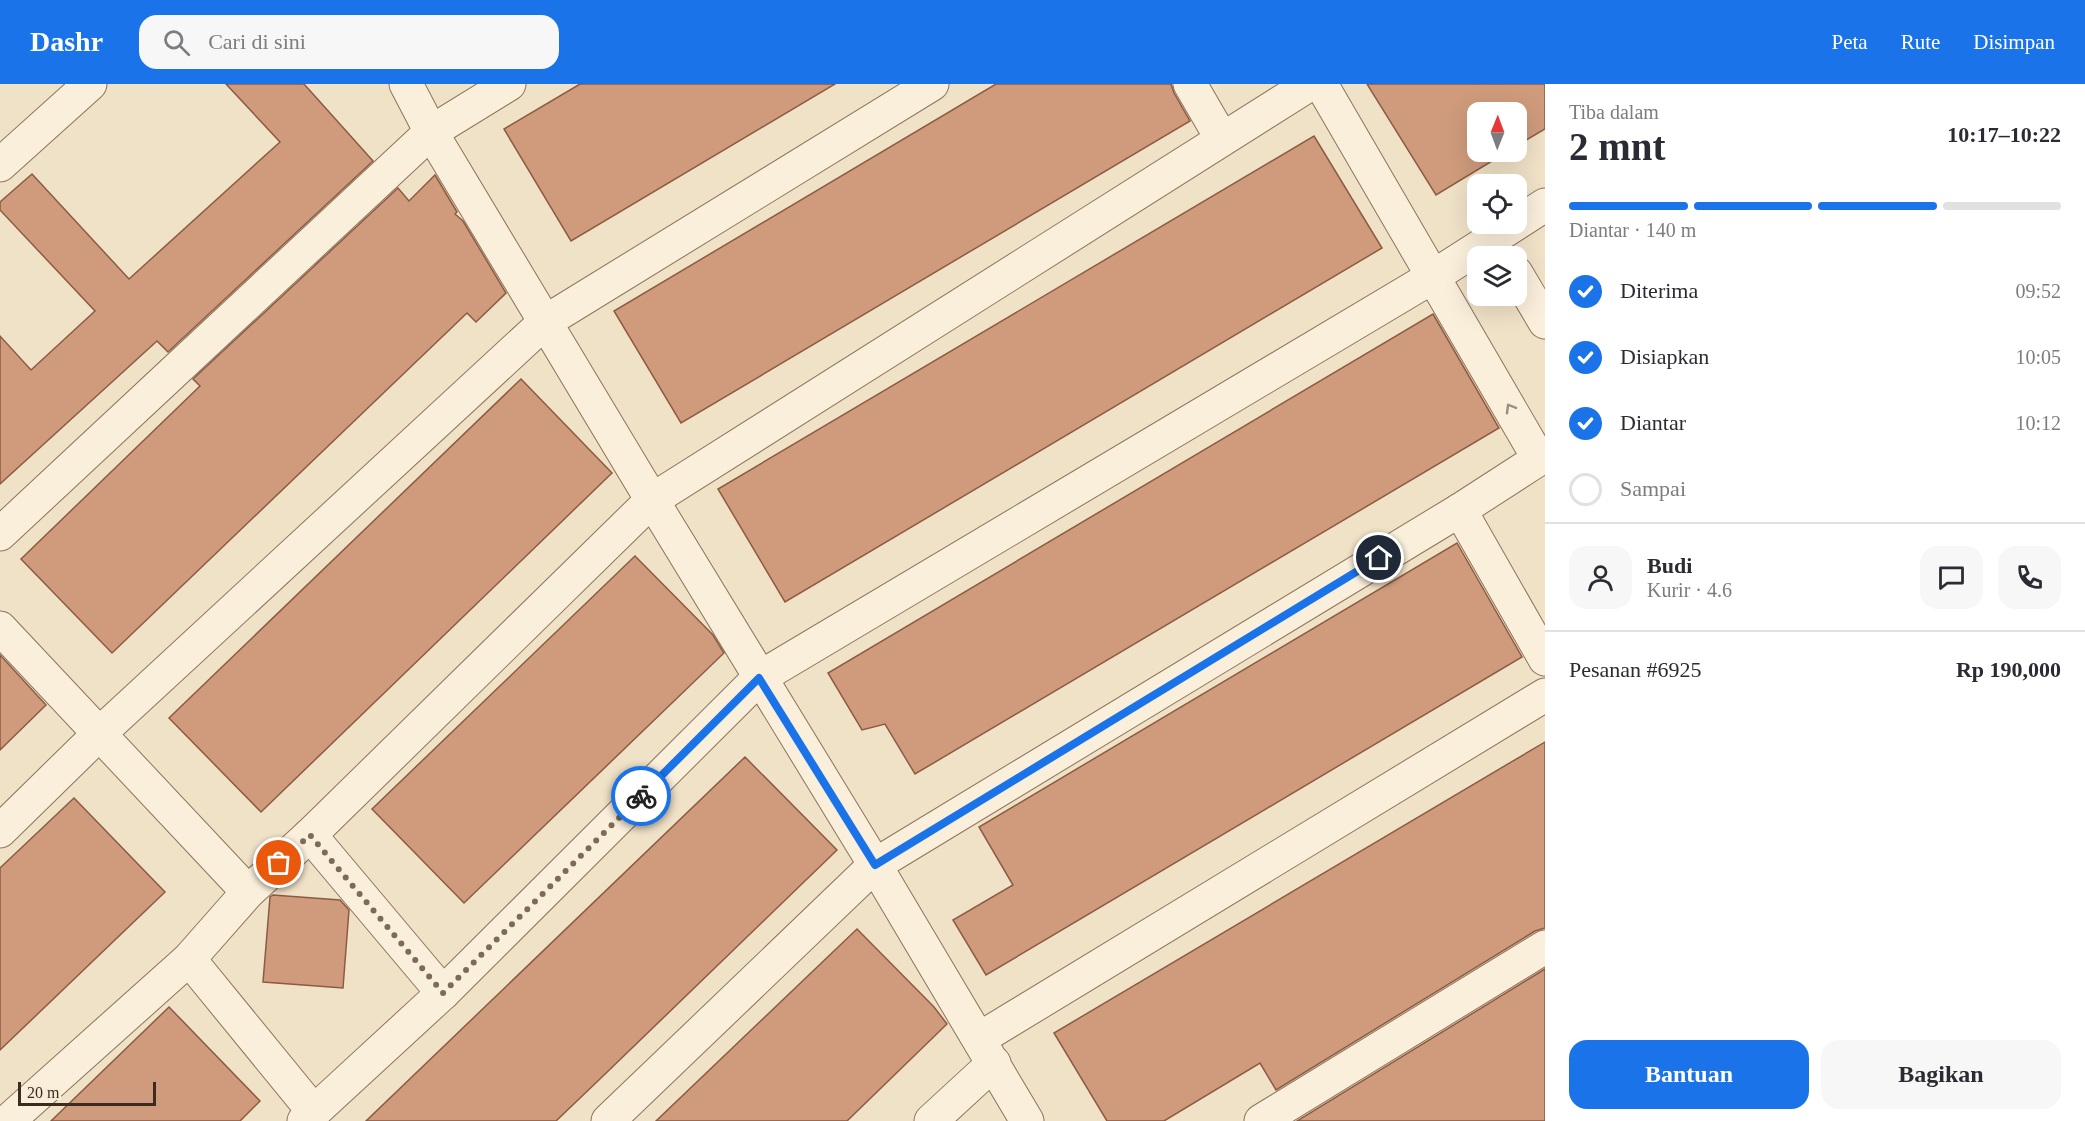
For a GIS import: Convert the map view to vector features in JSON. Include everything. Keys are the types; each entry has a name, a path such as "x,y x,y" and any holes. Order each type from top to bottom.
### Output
{"street":[{"path":"0,165 90,84"},
{"path":"406,84 431,132 759,678 875,865 1027,1121"},
{"path":"0,534 431,132 509,84"},
{"path":"0,831 99,734 546,322 932,84"},
{"path":"1190,84 1222,139"},
{"path":"8,1121 189,959 248,892 310,835 652,500 1310,84"},
{"path":"608,1121 875,865 1460,510 1542,457 1321,84"},
{"path":"1503,246 1545,205"},
{"path":"189,959 309,1117 443,993 759,678 1434,276 1467,262"},
{"path":"1527,292 1545,322"},
{"path":"1460,510 1545,659"},
{"path":"0,628 248,892"},
{"path":"931,1121 986,1051 1545,695"},
{"path":"310,835 443,993"},
{"path":"1261,1121 1545,947"}],"building":[{"path":"226,84 304,84 373,161 168,352 157,341 0,484 0,336 31,370 95,311 0,210 0,202 32,174 129,279 280,142"},
{"path":"580,84 835,84 571,241 504,129"},
{"path":"996,84 1171,84 1190,121 681,423 614,311"},
{"path":"1367,84 1545,84 1545,129 1527,140 1527,102 1467,102 1467,162 1490,162 1467,174 1467,176 1436,195"},
{"path":"1314,136 1382,248 785,602 718,489"},
{"path":"435,175 457,212 455,214 463,221 506,293 476,322 467,313 112,653 21,559 200,386 193,379 398,188 409,201"},
{"path":"1433,314 1499,428 915,774 885,724 862,730 828,673"},
{"path":"521,379 612,473 261,812 169,718"},
{"path":"1457,543 1522,657 986,975 953,920 1013,885 979,827"},
{"path":"635,556 713,635 724,653 464,903 372,809"},
{"path":"0,655 46,705 0,750"},
{"path":"1545,742 1545,928 1535,931 1276,1090 1260,1063 1164,1121 1107,1121 1054,1033"},
{"path":"745,757 837,850 602,1077 556,1121 366,1121"},
{"path":"74,798 165,892 0,1050 0,868"},
{"path":"273,895 340,900 349,910 343,988 263,982 270,897"},
{"path":"857,929 934,1007 947,1024 847,1121 656,1121"},
{"path":"1545,969 1545,1121 1297,1121"},
{"path":"169,1007 260,1101 240,1121 51,1121"}],"way so far":[{"path":"279,863 310,835 443,993 641,796"}],"route":[{"path":"641,796 759,678 875,865 1379,558"}]}
